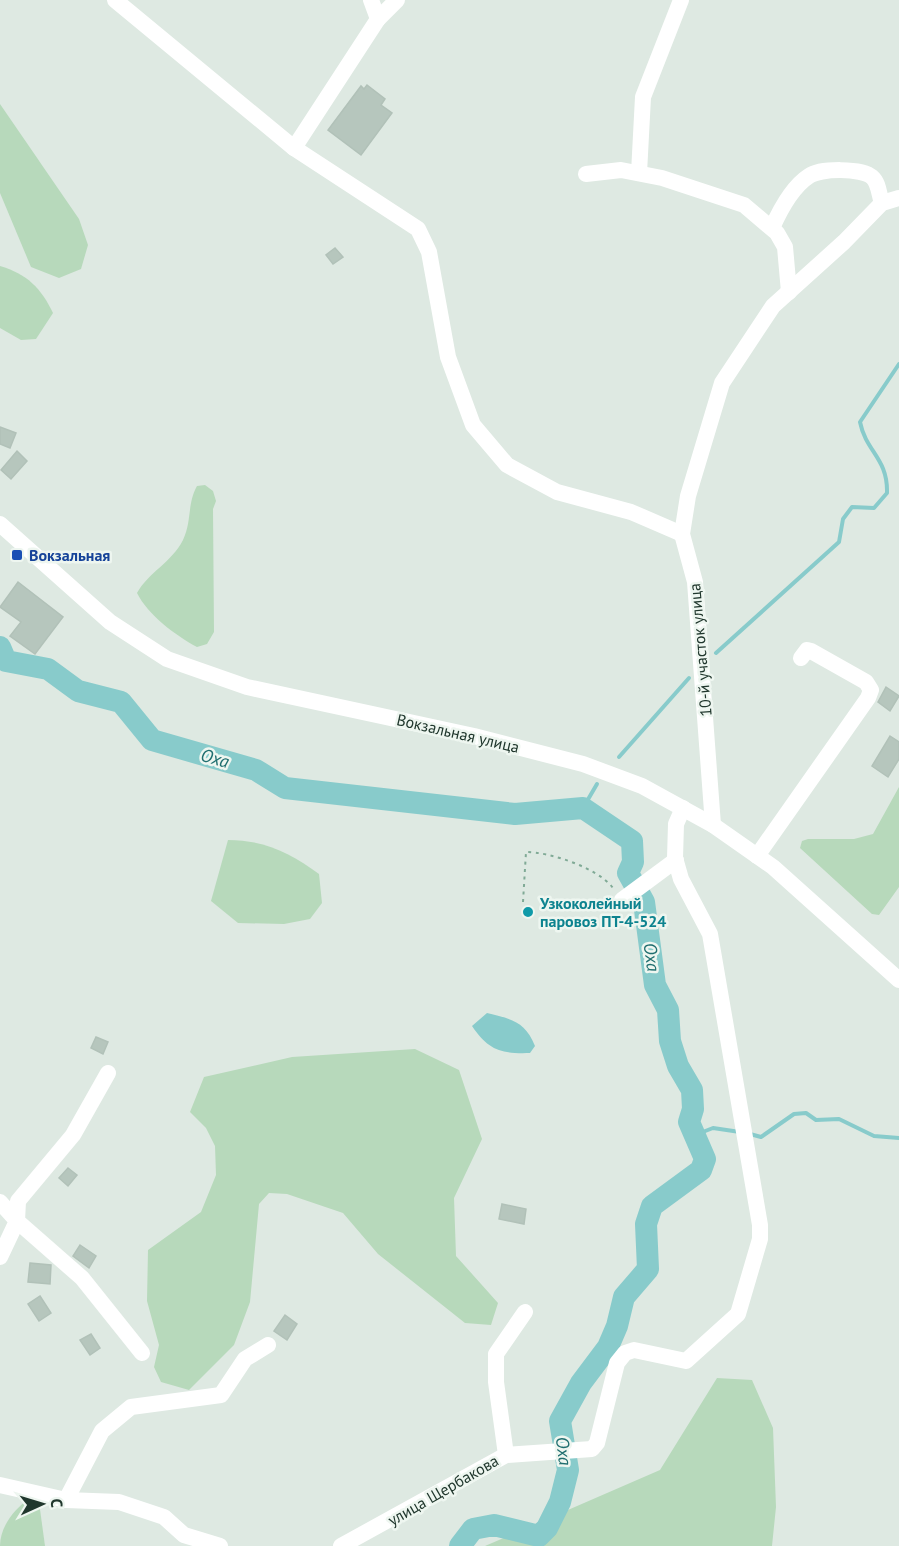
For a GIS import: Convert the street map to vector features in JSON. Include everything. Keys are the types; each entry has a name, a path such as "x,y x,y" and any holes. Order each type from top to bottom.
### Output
{"street":[{"path":"114,0 294,148 418,229 429,252 448,357 473,425 507,465 557,492 631,512 682,534"},
{"path":"371,0 378,19"},
{"path":"294,148 378,19 397,0"},
{"path":"639,173 644,96 681,0"},
{"path":"586,174 621,170 639,173 744,205 772,228 785,247 789,292"},
{"path":"772,228 780,210 797,188 810,175 820,172 851,171 868,174 876,182 882,203"},
{"name":"10-й участок улица","path":"713,825 695,582 682,534 688,496 722,383 773,306 844,242 882,203 899,198"},
{"name":"Вокзальная улица","path":"0,524 110,622 167,659 247,687 474,736 583,764 642,786 713,825 758,856 826,912 899,980"},
{"path":"758,856 871,690 866,682 811,651 807,650 801,658"},
{"path":"506,1455 579,1452 592,1449 597,1443 617,1363 625,1353 634,1350 686,1361 738,1314 760,1239 710,934 681,879 676,861 676,824 683,808"},
{"path":"625,898 676,861"},
{"path":"0,1257 17,1221 18,1201 73,1135 108,1073"},
{"path":"0,1202 17,1221 82,1278 142,1353"},
{"name":"улица Щербакова","path":"341,1546 506,1455 496,1382 496,1354 525,1312"},
{"path":"66,1500 102,1431 131,1407 221,1395 245,1359 268,1345"},
{"path":"0,1485 66,1500 119,1502 164,1517 184,1535 220,1546"}],"path":[{"path":"523,902 526,852 548,852 609,883 625,898"}],"green space":[{"path":"0,104 79,219 88,245 81,269 59,278 31,267 0,193"},
{"path":"0,266 18,273 32,283 53,313 36,339 21,340 0,328"},
{"path":"205,485 213,491 216,501 213,509 214,632 207,644 197,647 163,624 148,609 137,593 178,548 186,533 192,499 197,486"},
{"path":"899,787 899,887 879,915 872,914 800,848 802,841 808,839 854,839 873,834"},
{"path":"228,840 253,842 276,849 319,874 322,903 310,919 284,924 238,923 211,901"},
{"path":"415,1049 459,1070 482,1139 454,1198 456,1256 498,1303 491,1325 465,1323 378,1254 343,1213 287,1194 269,1193 259,1204 250,1302 234,1345 189,1390 161,1382 154,1367 159,1345 147,1301 148,1250 201,1212 216,1175 215,1146 206,1128 190,1112 204,1077 292,1057"},
{"path":"717,1378 752,1380 773,1428 776,1507 772,1546 485,1546 660,1470"},
{"path":"29,1499 39,1502 45,1546 0,1546 5,1525 18,1508"}],"water":[{"path":"487,1013 510,1019 522,1026 535,1046 530,1053 503,1051 484,1040 472,1026"}],"building":[{"path":"367,85 385,99 381,105 392,113 361,155 328,130 361,86 364,89"},
{"path":"335,248 343,257 333,264 326,255"},
{"path":"0,427 16,433 10,448 0,444"},
{"path":"17,451 27,461 11,479 1,470"},
{"path":"18,582 63,617 35,654 10,636 21,622 0,607"},
{"path":"886,687 899,696 890,711 878,702"},
{"path":"890,736 899,742 899,759 888,777 872,766"},
{"path":"96,1037 108,1042 103,1054 91,1048"},
{"path":"68,1168 77,1175 68,1186 59,1178"},
{"path":"502,1204 526,1209 524,1224 499,1219"},
{"path":"80,1245 96,1256 89,1268 73,1256"},
{"path":"30,1263 51,1265 50,1284 28,1282"},
{"path":"40,1296 51,1313 39,1321 28,1304"},
{"path":"285,1315 297,1324 287,1340 274,1331"},
{"path":"91,1334 100,1348 90,1355 80,1340"}],"waterway":[{"path":"716,653 839,542 843,519 852,507 874,508 887,493 884,471 867,441 860,422 899,364"},
{"name":"Оха","path":"0,647 6,661 48,669 78,691 121,702 152,740 256,770 285,788 515,814 583,808 632,841 633,862 628,873 644,902 655,985 668,1010 670,1041 678,1066 692,1090 693,1109 689,1122 705,1159 701,1170 652,1206 646,1224 648,1269 624,1297 617,1326 608,1347 581,1383 560,1421 568,1470 560,1502 547,1528 539,1536 494,1525 473,1529 460,1546"},
{"path":"619,757 689,678"},
{"path":"583,808 597,784"},
{"path":"750,1134 761,1137 794,1114 806,1113 816,1120 839,1119 874,1136 899,1138"},
{"path":"695,1135 713,1128 740,1132"}],"place":[{"name":"Вокзальная","path":"17,555"},
{"name":"Узкоколейный паровоз ПТ-4-524","path":"528,912"}]}
